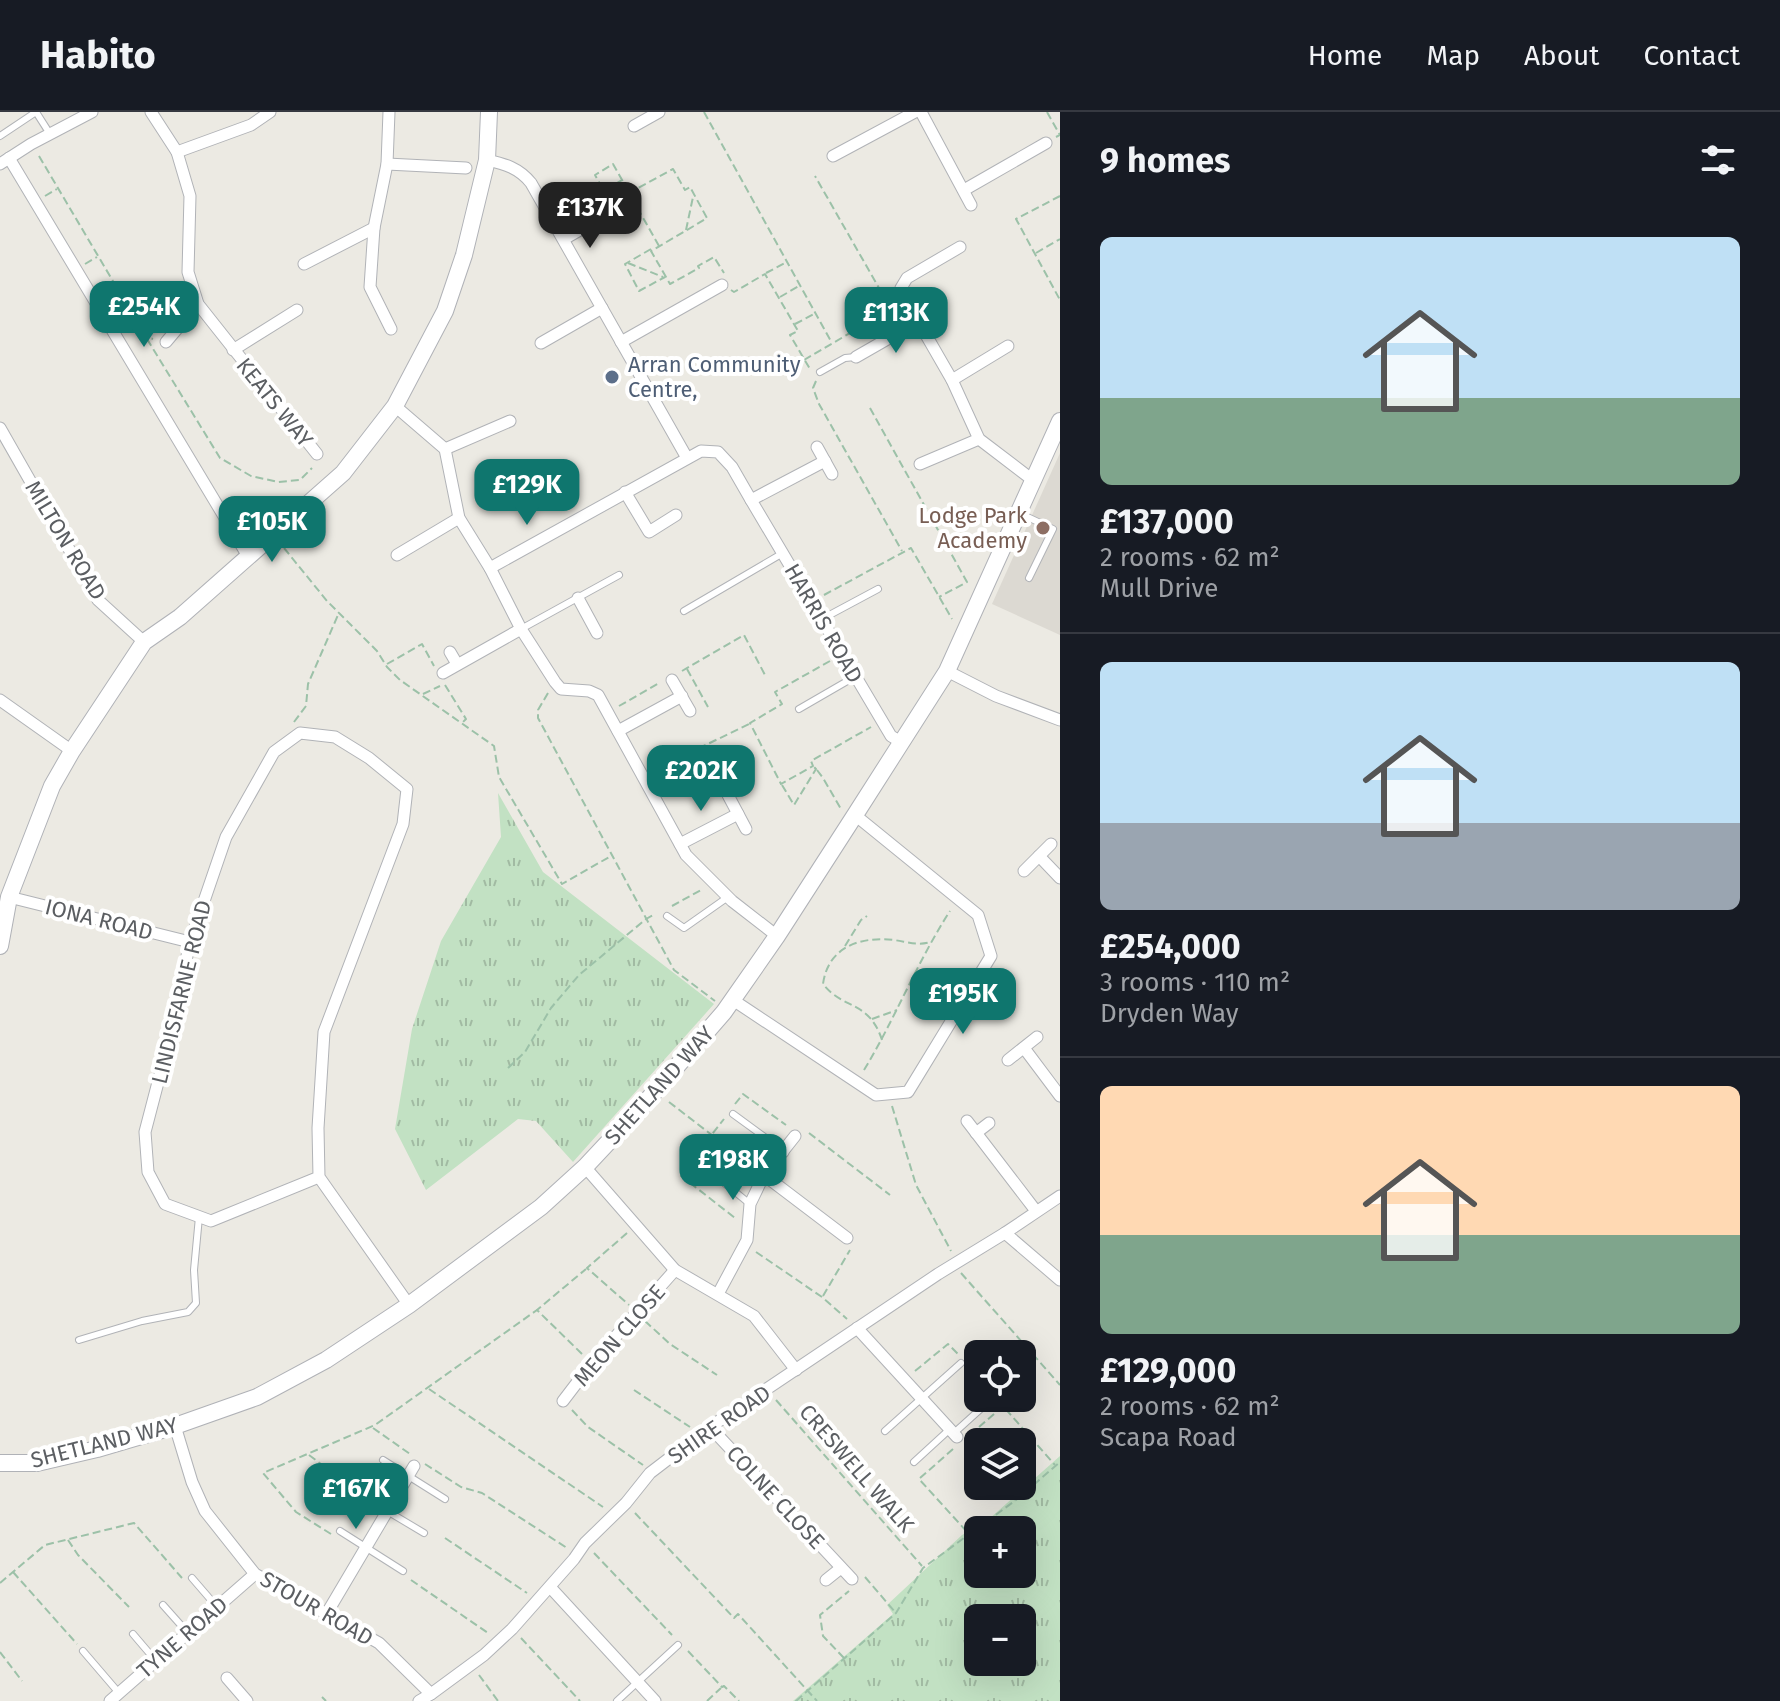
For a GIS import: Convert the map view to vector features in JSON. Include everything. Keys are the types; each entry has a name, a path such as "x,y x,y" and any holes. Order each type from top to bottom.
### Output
{"street":[{"path":"92,112 5,161 249,558"},
{"name":"KEATS WAY","path":"151,112 177,152 190,196 188,272 198,304 317,454"},
{"path":"177,152 251,125 270,112"},
{"path":"389,112 387,164 374,228 370,287 391,329"},
{"path":"0,946 9,897 52,786 144,642 180,617 343,473 395,406 445,311 464,255 487,160 489,112"},
{"path":"634,126 659,112"},
{"path":"833,156 915,112"},
{"path":"921,112 971,205"},
{"path":"964,190 1046,143"},
{"path":"487,160 525,175 687,458"},
{"path":"387,164 466,168"},
{"path":"564,239 620,207"},
{"path":"304,264 374,228"},
{"path":"960,247 907,278 901,288 903,295 952,380 979,439 1034,481"},
{"path":"621,342 722,285"},
{"path":"166,342 198,304"},
{"path":"541,343 602,308"},
{"name":"KEATS WAY","path":"233,350 297,310"},
{"path":"856,357 917,322"},
{"path":"952,380 1008,346"},
{"path":"395,406 445,449 459,518 490,568 521,629 555,682 561,689 589,691 598,695 686,855 728,897 777,936"},
{"path":"445,449 510,421"},
{"name":"SHETLAND WAY","path":"0,1463 37,1463 97,1449 257,1397 326,1360 409,1305 541,1207 585,1167 729,1005 777,936 947,671 1060,421"},
{"name":"MILTON ROAD","path":"0,428 98,600 144,642"},
{"path":"920,464 979,439"},
{"path":"817,447 832,474"},
{"name":"HARRIS ROAD","path":"490,568 687,458 701,451 718,452 732,467 891,736 901,742"},
{"path":"751,500 825,461"},
{"path":"625,492 649,532 676,515"},
{"path":"397,555 459,518"},
{"path":"578,598 597,633"},
{"path":"439,670 457,664 521,629"},
{"path":"450,652 457,664"},
{"path":"947,671 996,696 1060,720"},
{"path":"675,676 690,711"},
{"path":"618,731 682,696"},
{"path":"0,700 72,751"},
{"path":"285,743 300,733 335,737 369,758 407,789 403,824 324,1032 318,1128 319,1177 409,1305"},
{"name":"LINDISFARNE ROAD","path":"199,1217 165,1204 148,1172 145,1132 190,942 226,837 274,752 285,743"},
{"path":"728,795 746,829"},
{"path":"680,844 738,814"},
{"path":"729,1005 876,1095 908,1092 991,956 978,915 853,818"},
{"path":"1024,871 1051,844"},
{"path":"1039,856 1060,878"},
{"name":"IONA ROAD","path":"9,897 190,942"},
{"path":"1008,1060 1037,1037"},
{"path":"1024,1048 1060,1096"},
{"path":"967,1121 1036,1211"},
{"path":"976,1133 989,1123"},
{"path":"718,1294 745,1244 750,1204 764,1175 795,1136"},
{"path":"770,1141 783,1152"},
{"path":"585,1167 675,1270 754,1316 796,1370"},
{"path":"764,1175 847,1238"},
{"path":"199,1217 211,1221 319,1177"},
{"name":"SHIRE ROAD","path":"419,1701 472,1664 512,1629 650,1473 710,1427 1060,1196"},
{"path":"1005,1233 1060,1280"},
{"name":"MEON CLOSE","path":"563,1401 592,1363 675,1270"},
{"path":"857,1328 956,1435"},
{"name":"STOUR ROAD","path":"175,1426 192,1482 205,1511 255,1574 379,1643 431,1694"},
{"name":"COLNE CLOSE","path":"710,1427 853,1583"},
{"path":"327,1613 411,1471"},
{"name":"COLNE CLOSE","path":"826,1580 841,1568"},
{"name":"TYNE ROAD","path":"114,1697 255,1574"},
{"path":"550,1587 655,1701"},
{"path":"227,1678 247,1701"}],"lane":[{"path":"0,136 36,112 50,134"},
{"path":"820,372 845,358 856,357"},
{"path":"1019,513 1057,527 1029,578"},
{"path":"684,611 783,553"},
{"path":"521,629 619,575"},
{"path":"822,619 878,589"},
{"path":"799,709 856,676"},
{"path":"663,914 684,928 728,897"},
{"path":"733,1114 770,1141"},
{"path":"696,1160 750,1204"},
{"path":"79,1340 142,1321 188,1312 193,1308 196,1303 194,1270 199,1217"},
{"path":"885,1431 961,1363"},
{"path":"914,1462 956,1435 978,1412"},
{"path":"383,1460 411,1471 445,1499"},
{"path":"362,1496 424,1533"},
{"path":"337,1533 403,1571"},
{"path":"192,1578 217,1607"},
{"path":"163,1605 188,1633"},
{"path":"133,1634 156,1661"},
{"path":"617,1701 678,1645"},
{"path":"83,1651 114,1697"}],"path":[{"path":"704,112 832,343"},
{"path":"1047,112 1060,135"},
{"path":"31,144 220,458 251,476 278,482 300,480 312,468 317,454"},
{"path":"622,180 604,191 595,175 613,164 622,180 629,193 659,246"},
{"path":"627,262 707,218 690,187 685,190 673,169 629,193"},
{"path":"804,360 891,309 815,176"},
{"path":"685,231 694,194"},
{"path":"1060,196 1016,219 1060,300"},
{"path":"1035,254 1060,239"},
{"path":"651,251 670,284 714,257 734,292"},
{"path":"627,262 625,264 639,291 665,277"},
{"path":"627,262 665,277"},
{"path":"734,292 788,262"},
{"path":"765,274 798,331 790,335 816,381"},
{"path":"722,285 734,292"},
{"path":"779,297 800,285"},
{"path":"794,325 814,313"},
{"path":"146,337 166,342"},
{"path":"820,372 813,388 819,404 903,552"},
{"path":"870,408 967,582 939,597"},
{"path":"274,536 338,613 377,651 400,680 494,746 499,777 562,884 611,856"},
{"path":"812,602 911,548 962,637"},
{"path":"285,743 282,737 306,706 308,684 338,613"},
{"path":"675,676 744,635 765,675"},
{"path":"386,665 422,644 439,670"},
{"path":"699,774 687,754 782,704 775,692 843,654"},
{"path":"686,668 708,707"},
{"path":"555,682 538,710 538,718 611,856 674,970 729,1005"},
{"path":"423,694 444,684 466,719 462,723"},
{"path":"607,712 658,684"},
{"path":"853,818 844,815 811,761 882,721"},
{"path":"750,723 794,805 815,768"},
{"path":"645,781 689,757"},
{"path":"781,784 815,768"},
{"path":"673,905 713,883"},
{"path":"857,1082 882,1040 931,942 958,899"},
{"path":"508,1068 525,1052 551,1008 579,975 646,919 663,914"},
{"path":"867,916 834,958 825,972 823,984 839,998 862,1010 879,1030 882,1040"},
{"path":"845,947 873,939 919,945 931,942"},
{"path":"871,1019 897,1010"},
{"path":"655,1091 764,1175"},
{"path":"748,1228 680,1175 743,1094 794,1132 795,1136 810,1132 890,1195"},
{"path":"888,1094 916,1185 953,1264 1060,1385"},
{"path":"337,1533 296,1512 263,1473 372,1427 537,1310 636,1226"},
{"path":"822,1297 854,1244 847,1238"},
{"path":"745,1244 822,1297 857,1328"},
{"path":"587,1268 670,1344 717,1375"},
{"path":"537,1310 592,1363"},
{"path":"904,1380 948,1344 957,1354"},
{"path":"428,1389 614,1514"},
{"path":"634,1390 700,1436"},
{"name":"CRESWELL WALK","path":"767,1390 923,1568"},
{"path":"563,1401 588,1427 639,1461 650,1473"},
{"path":"964,1528 919,1479 956,1435 1003,1406 1055,1466"},
{"path":"372,1427 461,1487 482,1493 577,1555"},
{"path":"956,1435 964,1444"},
{"path":"308,1454 346,1483"},
{"path":"1036,1483 1060,1462"},
{"path":"994,1516 1016,1500"},
{"path":"626,1503 734,1618 738,1614 817,1701"},
{"path":"0,1583 45,1545 134,1523 185,1582 192,1578"},
{"path":"445,1538 537,1601"},
{"path":"796,1701 896,1613 923,1568 964,1538"},
{"path":"68,1540 78,1555 129,1607"},
{"path":"585,1543 722,1687 739,1701"},
{"path":"13,1572 83,1651"},
{"path":"844,1658 823,1636 820,1615 853,1583 866,1577 896,1613"},
{"path":"410,1579 499,1640"},
{"path":"512,1629 580,1701"},
{"path":"0,1652 22,1681"},
{"path":"472,1664 498,1701"},
{"path":"707,1701 722,1687"},
{"path":"322,1697 326,1701"}],"shaded area":[{"name":"Lodge Park Academy","path":"1060,453 1060,635 992,604"}],"green space":[{"path":"498,793 543,872 714,1004 573,1162 536,1121 518,1119 426,1190 395,1129 412,1029 441,941 501,837"},
{"path":"1060,1456 1060,1701 793,1701 893,1614 887,1605 962,1535 964,1588 1036,1588 1036,1516 992,1516 1010,1500 1036,1500 1036,1477"}],"place":[{"name":"Arran Community Centre,","path":"612,377"},
{"name":"Lodge Park Academy","path":"1043,528"}]}
